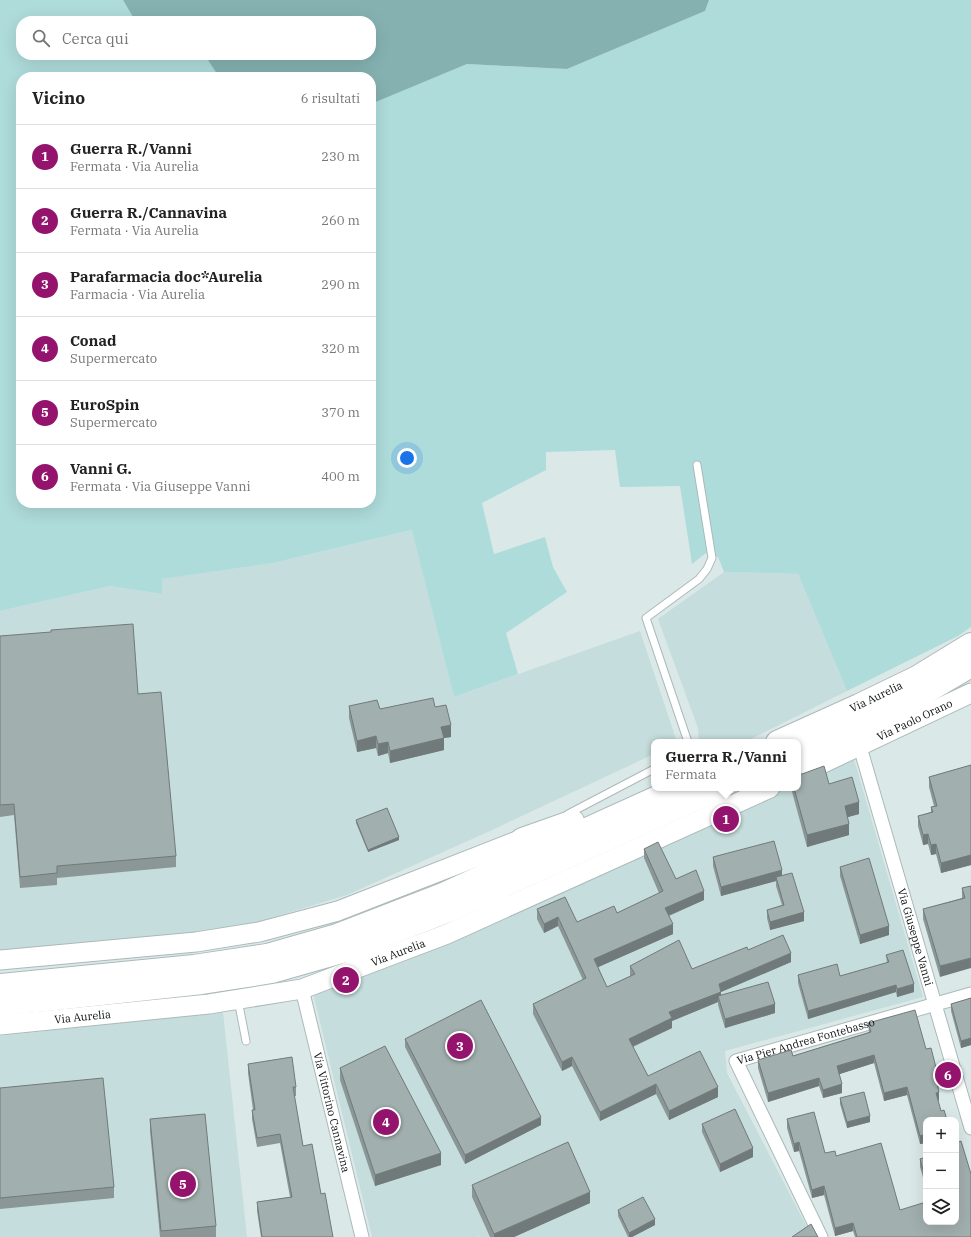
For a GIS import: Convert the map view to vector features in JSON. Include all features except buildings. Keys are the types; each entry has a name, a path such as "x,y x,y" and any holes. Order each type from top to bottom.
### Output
{"highway":[{"name":"Via Aurelia","path":"784,739 917,677 971,644"},
{"name":"Via Aurelia","path":"801,752 920,696 971,666"},
{"name":"Via Aurelia","path":"0,1004 202,984 272,972 349,950 451,910 714,791"},
{"path":"522,839 622,804 668,792"},
{"path":"0,985 194,966 267,955 337,935 443,894 668,792"}],"street":[{"name":"Via Paolo Orano","path":"860,747 971,693"},
{"path":"801,774 860,747"},
{"name":"Via Giuseppe Vanni","path":"860,747 971,1128"},
{"name":"Via Aurelia","path":"0,1025 238,1000 302,988 447,934 763,791"},
{"path":"0,960 196,942 259,932 338,911 522,839"},
{"name":"Via Vittorino Cannavina","path":"302,988 362,1237"},
{"name":"Via Pier Andrea Fontebasso","path":"821,1237 736,1061 971,994"}],"lane":[{"path":"687,739 646,618 699,579 707,569 712,558 697,464"},
{"path":"522,839 651,771"},
{"path":"238,1000 246,1041"}],"shaded area":[{"path":"0,0 123,0 132,16 16,16 16,60 208,60 216,72 16,72 16,508 376,508 376,102 467,64 567,69 705,11 709,0 971,0 971,627 958,636 847,691 798,574 724,572 718,557 706,553 692,564 680,486 620,487 615,450 546,452 546,470 482,503 494,554 545,537 553,567 567,592 506,633 518,674 454,697 412,530 273,563 162,579 162,594 110,586 0,611"},
{"path":"123,0 709,0 705,11 567,69 467,64 376,102 376,72 216,72 208,60 376,60 376,16 132,16"},
{"path":"413,530 454,697 640,631 676,739 651,739 651,755 490,831 347,895 258,922 199,933 0,951 0,611 110,586 162,594 161,579 273,563"},
{"path":"724,572 798,574 847,691 751,739 699,739 698,728 658,619"},
{"path":"843,755 854,759 923,997 725,1051 727,1073 812,1237 372,1237 313,993 763,791 801,791 801,786"},
{"path":"223,1012 247,1237 0,1237 0,1036"}],"place":[{"name":"Guerra R./Vanni","path":"726,819"},
{"name":"Guerra R./Cannavina","path":"346,980"},
{"name":"Parafarmacia doc*Aurelia","path":"460,1046"},
{"name":"Vanni G.","path":"948,1075"},
{"name":"Conad","path":"386,1122"},
{"name":"EuroSpin","path":"183,1184"}]}
